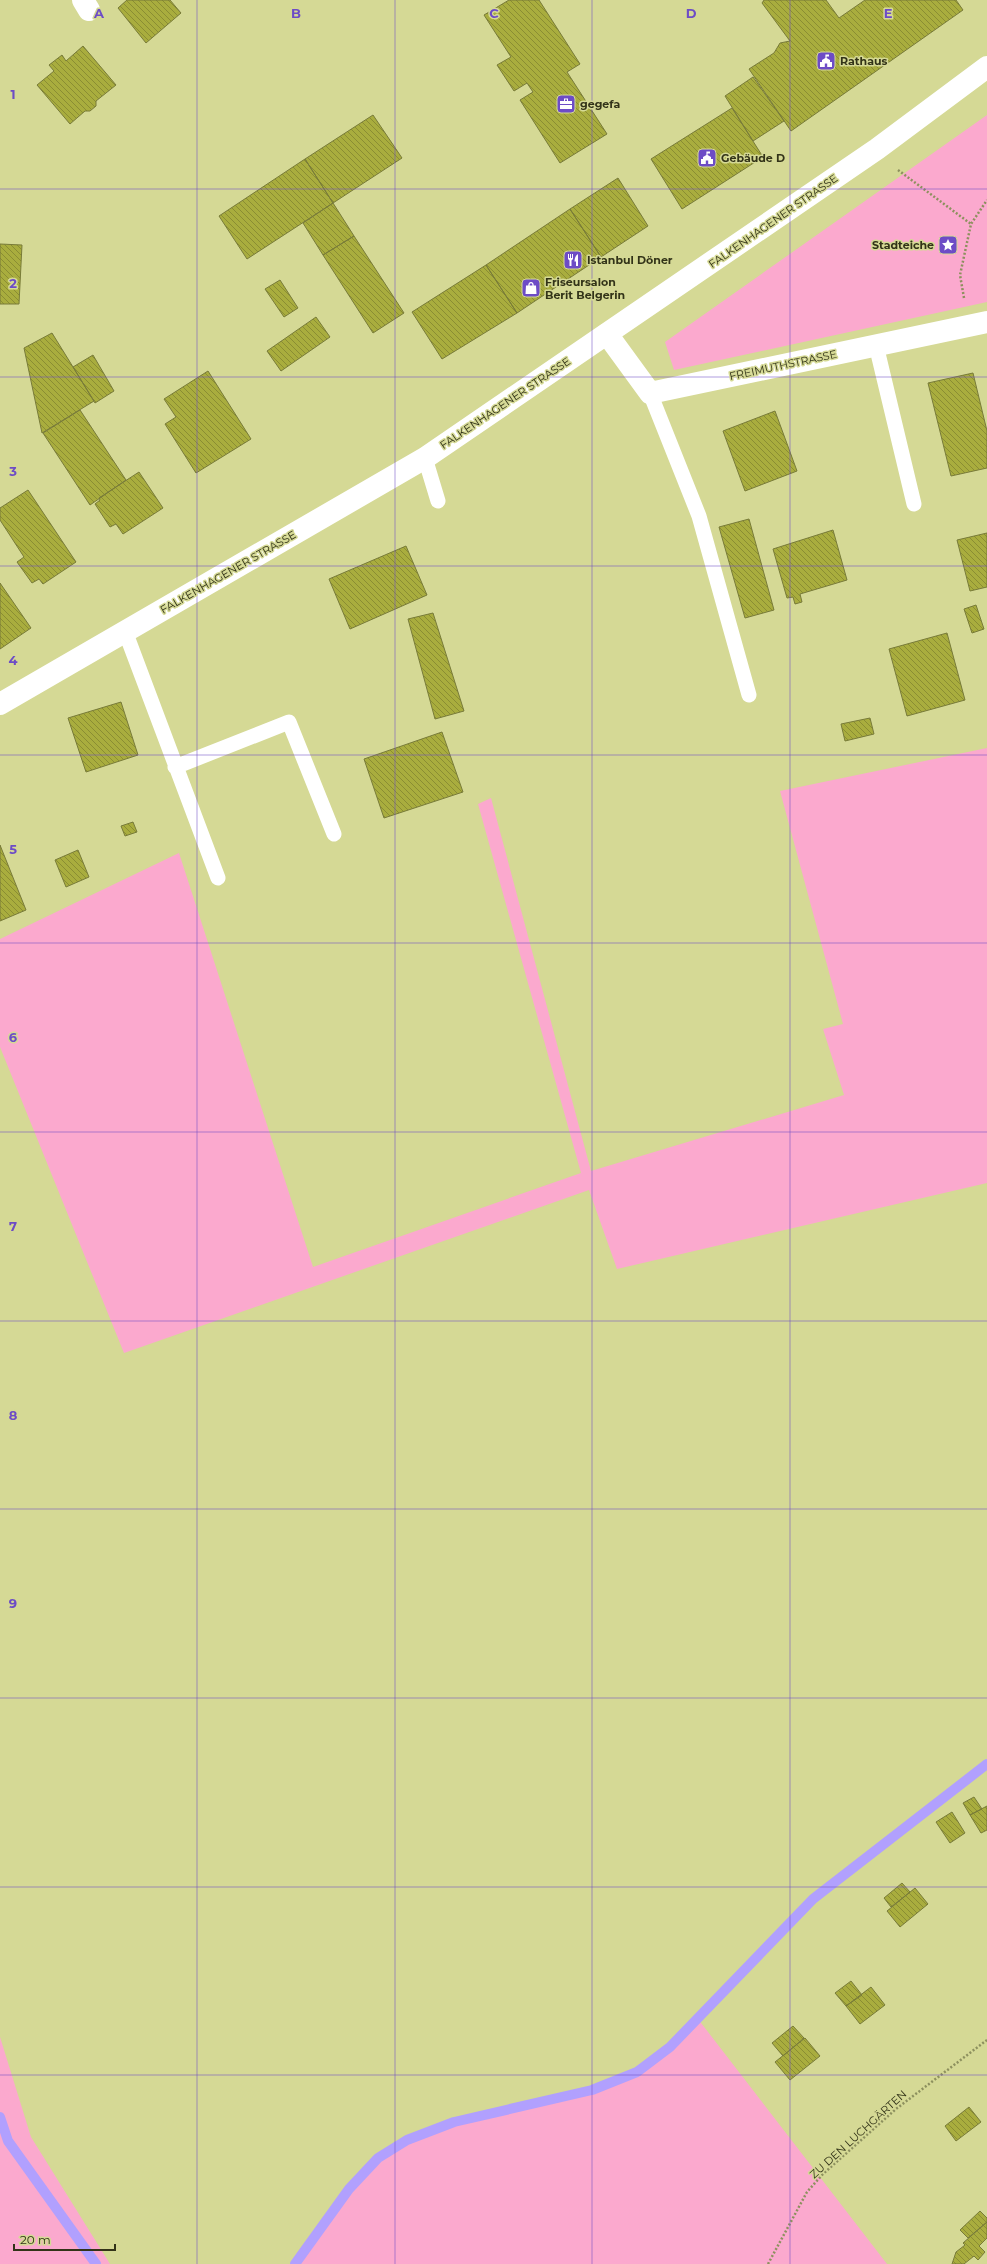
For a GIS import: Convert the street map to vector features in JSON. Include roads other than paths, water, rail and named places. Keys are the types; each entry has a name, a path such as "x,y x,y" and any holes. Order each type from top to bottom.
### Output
{"main road":[{"name":"FALKENHAGENER STRASSE","path":"0,704 425,458 877,149 987,67"},
{"name":"FREIMUTHSTRASSE","path":"650,393 977,324"},
{"path":"607,334 650,393"}],"lane":[{"path":"876,345 914,504"},
{"path":"650,393 699,516 749,696"},
{"path":"425,458 438,501"},
{"path":"124,631 218,878"},
{"path":"176,767 289,722 334,834"}],"waterway":[{"path":"295,2264 349,2189 378,2158 407,2140 454,2122 592,2090 637,2072 670,2047 813,1899 987,1764"},
{"path":"0,2117 8,2141 96,2264"}],"place":[{"name":"Rathaus","path":"826,61"},
{"name":"gegefa","path":"566,104"},
{"name":"Gebäude D","path":"707,158"},
{"name":"Stadteiche","path":"948,245"},
{"name":"Istanbul Döner","path":"573,260"},
{"name":"Friseursalon Berit Belgerin","path":"531,288"}]}
